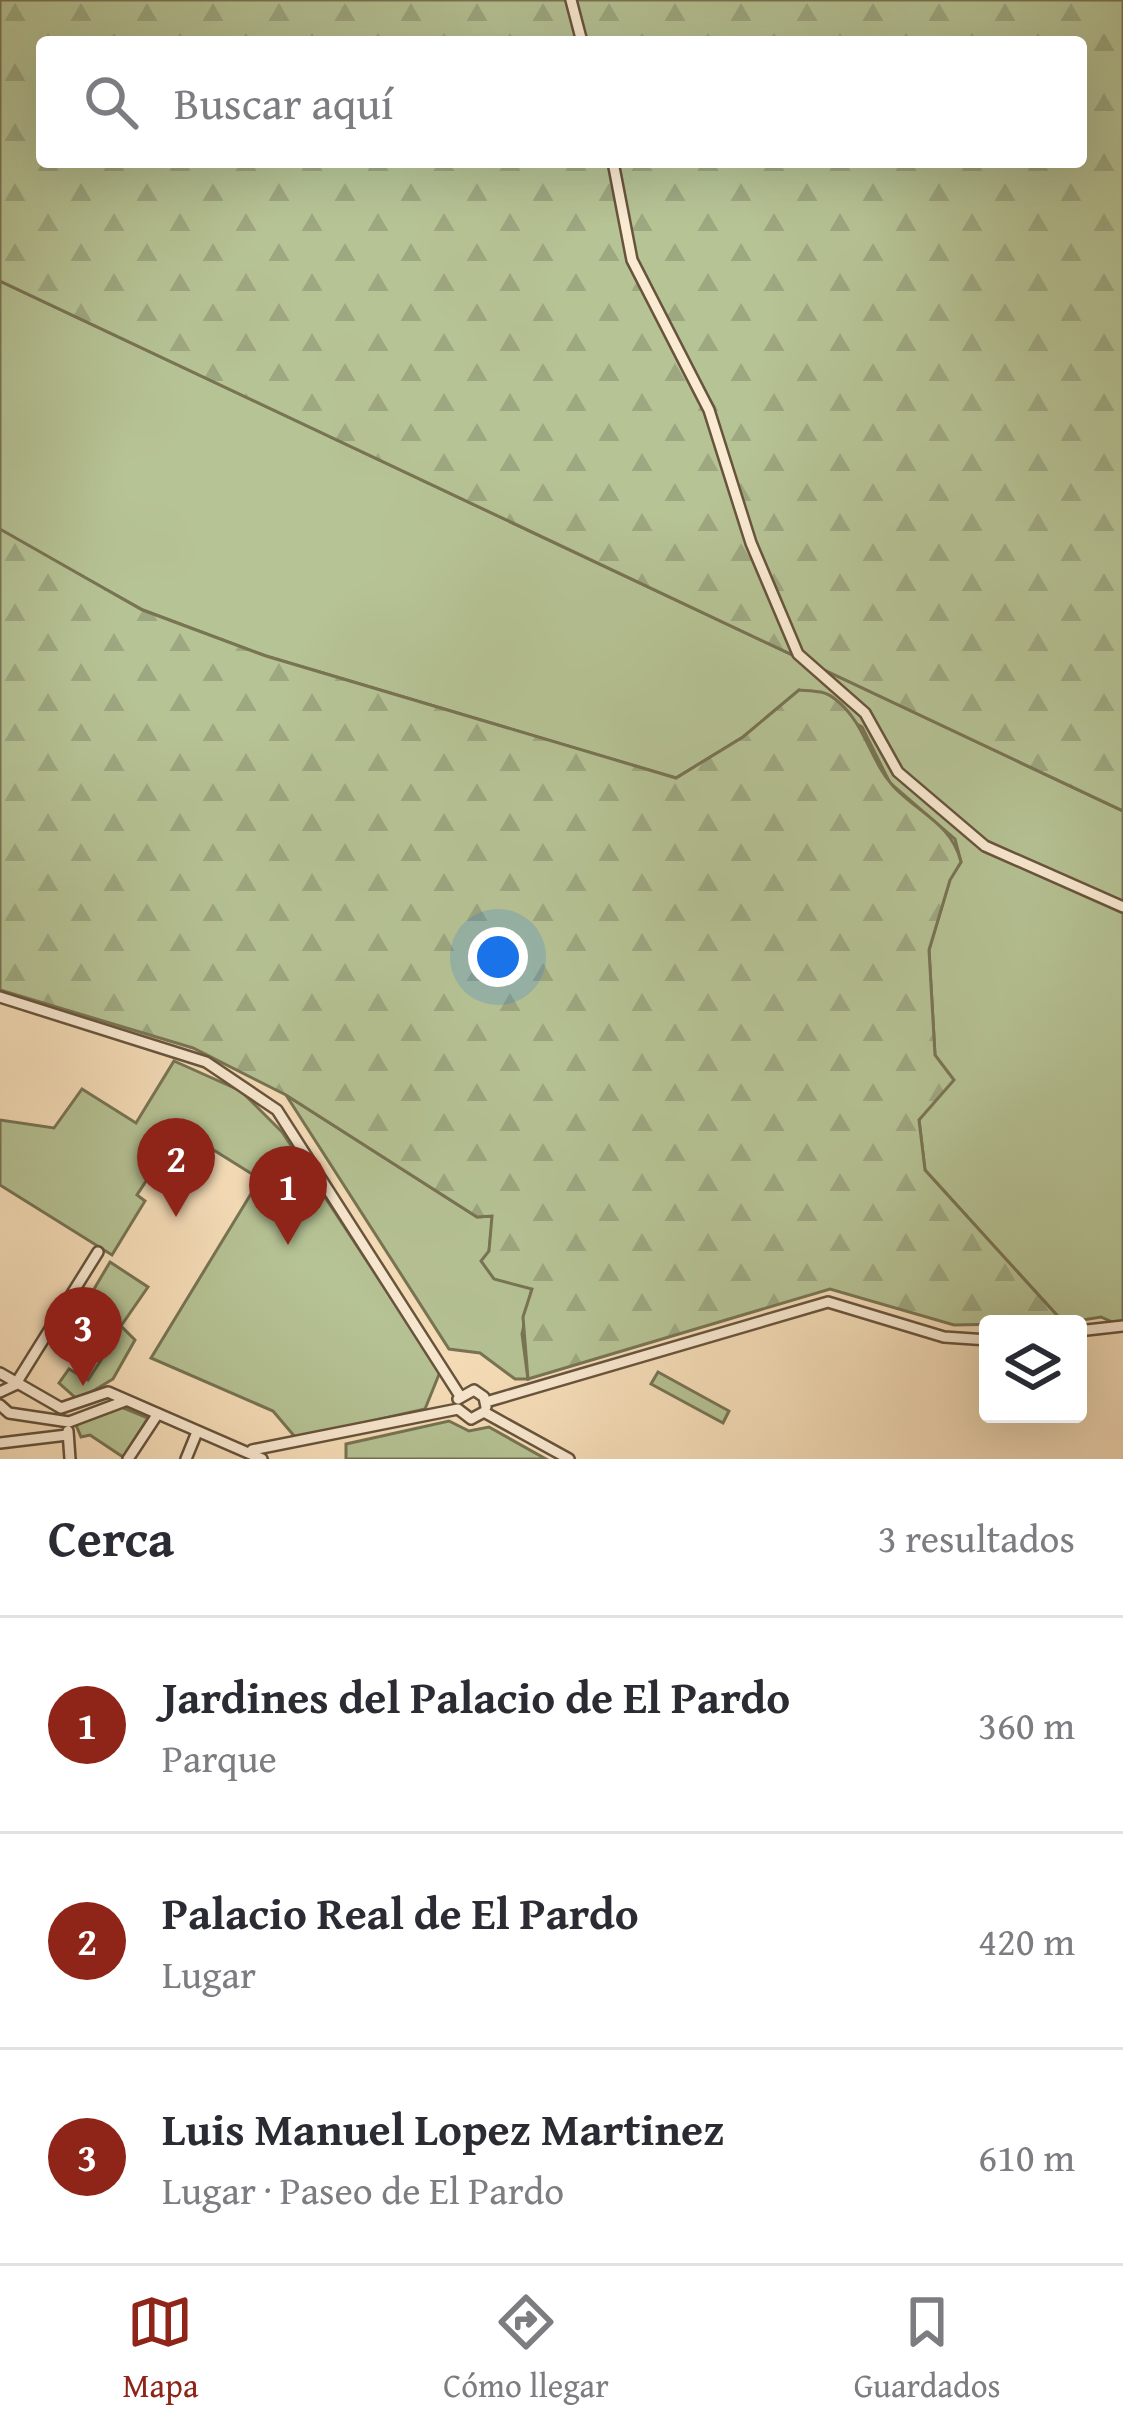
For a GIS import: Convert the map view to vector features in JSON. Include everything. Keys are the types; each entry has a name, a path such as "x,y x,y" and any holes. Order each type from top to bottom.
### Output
{"street":[{"path":"571,0 580,36"},
{"path":"614,168 632,260 709,410 751,544 788,638 865,712 898,772 985,845 1123,907"},
{"path":"0,997 206,1062 252,1089 293,1132 465,1393 569,1459"},
{"path":"9,1385 98,1252"},
{"path":"458,1409 471,1419 485,1407 815,1304 850,1306 944,1337 979,1340"},
{"path":"1087,1330 1120,1327"},
{"path":"9,1385 48,1405 72,1408 115,1398 264,1457 458,1409"},
{"path":"9,1385 20,1411"},
{"path":"458,1409 465,1393"},
{"path":"2,1410 69,1422 115,1398"},
{"path":"70,1459 67,1435 72,1408"},
{"path":"133,1457 157,1415"},
{"path":"186,1459 197,1432"},
{"path":"0,1443 67,1435"}],"green space":[{"path":"0,0 1123,0 1123,811 0,281"},
{"path":"0,281 1123,811 1123,1327 1101,1317 1057,1315 925,1170 919,1120 935,1055 929,950 950,879 961,862 955,839 890,783 862,727 799,690 743,737 676,778 266,656 143,610 0,530"},
{"path":"0,529 142,610 266,656 676,778 743,737 799,690 822,692 845,708 893,786 942,828 961,862 950,880 929,950 935,1055 954,1080 919,1120 925,1170 1057,1315 979,1315 979,1325 954,1325 830,1289 528,1379 523,1317 532,1289 494,1279 481,1261 489,1251 492,1216 477,1217 286,1095 193,1048 0,990"},
{"path":"174,1061 241,1091 282,1132 440,1372 425,1409 296,1438 273,1411 151,1358 260,1179 180,1129 137,1195 145,1201 112,1255 0,1185 0,1120 54,1128 82,1089 136,1123"},
{"path":"286,1095 477,1217 493,1216 489,1251 532,1288 522,1334 528,1379 515,1379 480,1353 449,1349"},
{"path":"110,1262 148,1287 121,1326 135,1340 113,1379 78,1400 59,1383 69,1369 88,1380 120,1331 84,1306"},
{"path":"84,1312 111,1330 86,1364 60,1348"},
{"path":"658,1372 729,1411 723,1423 651,1384"},
{"path":"119,1406 148,1418 123,1457 90,1435 81,1437 76,1425"},
{"path":"449,1421 469,1431 489,1427 546,1459 346,1459 346,1444"}],"place":[{"name":"Palacio Real de El Pardo","path":"176,1217"},
{"name":"Jardines del Palacio de El Pardo","path":"288,1245"},
{"name":"Luis Manuel Lopez Martinez","path":"83,1386"}]}
